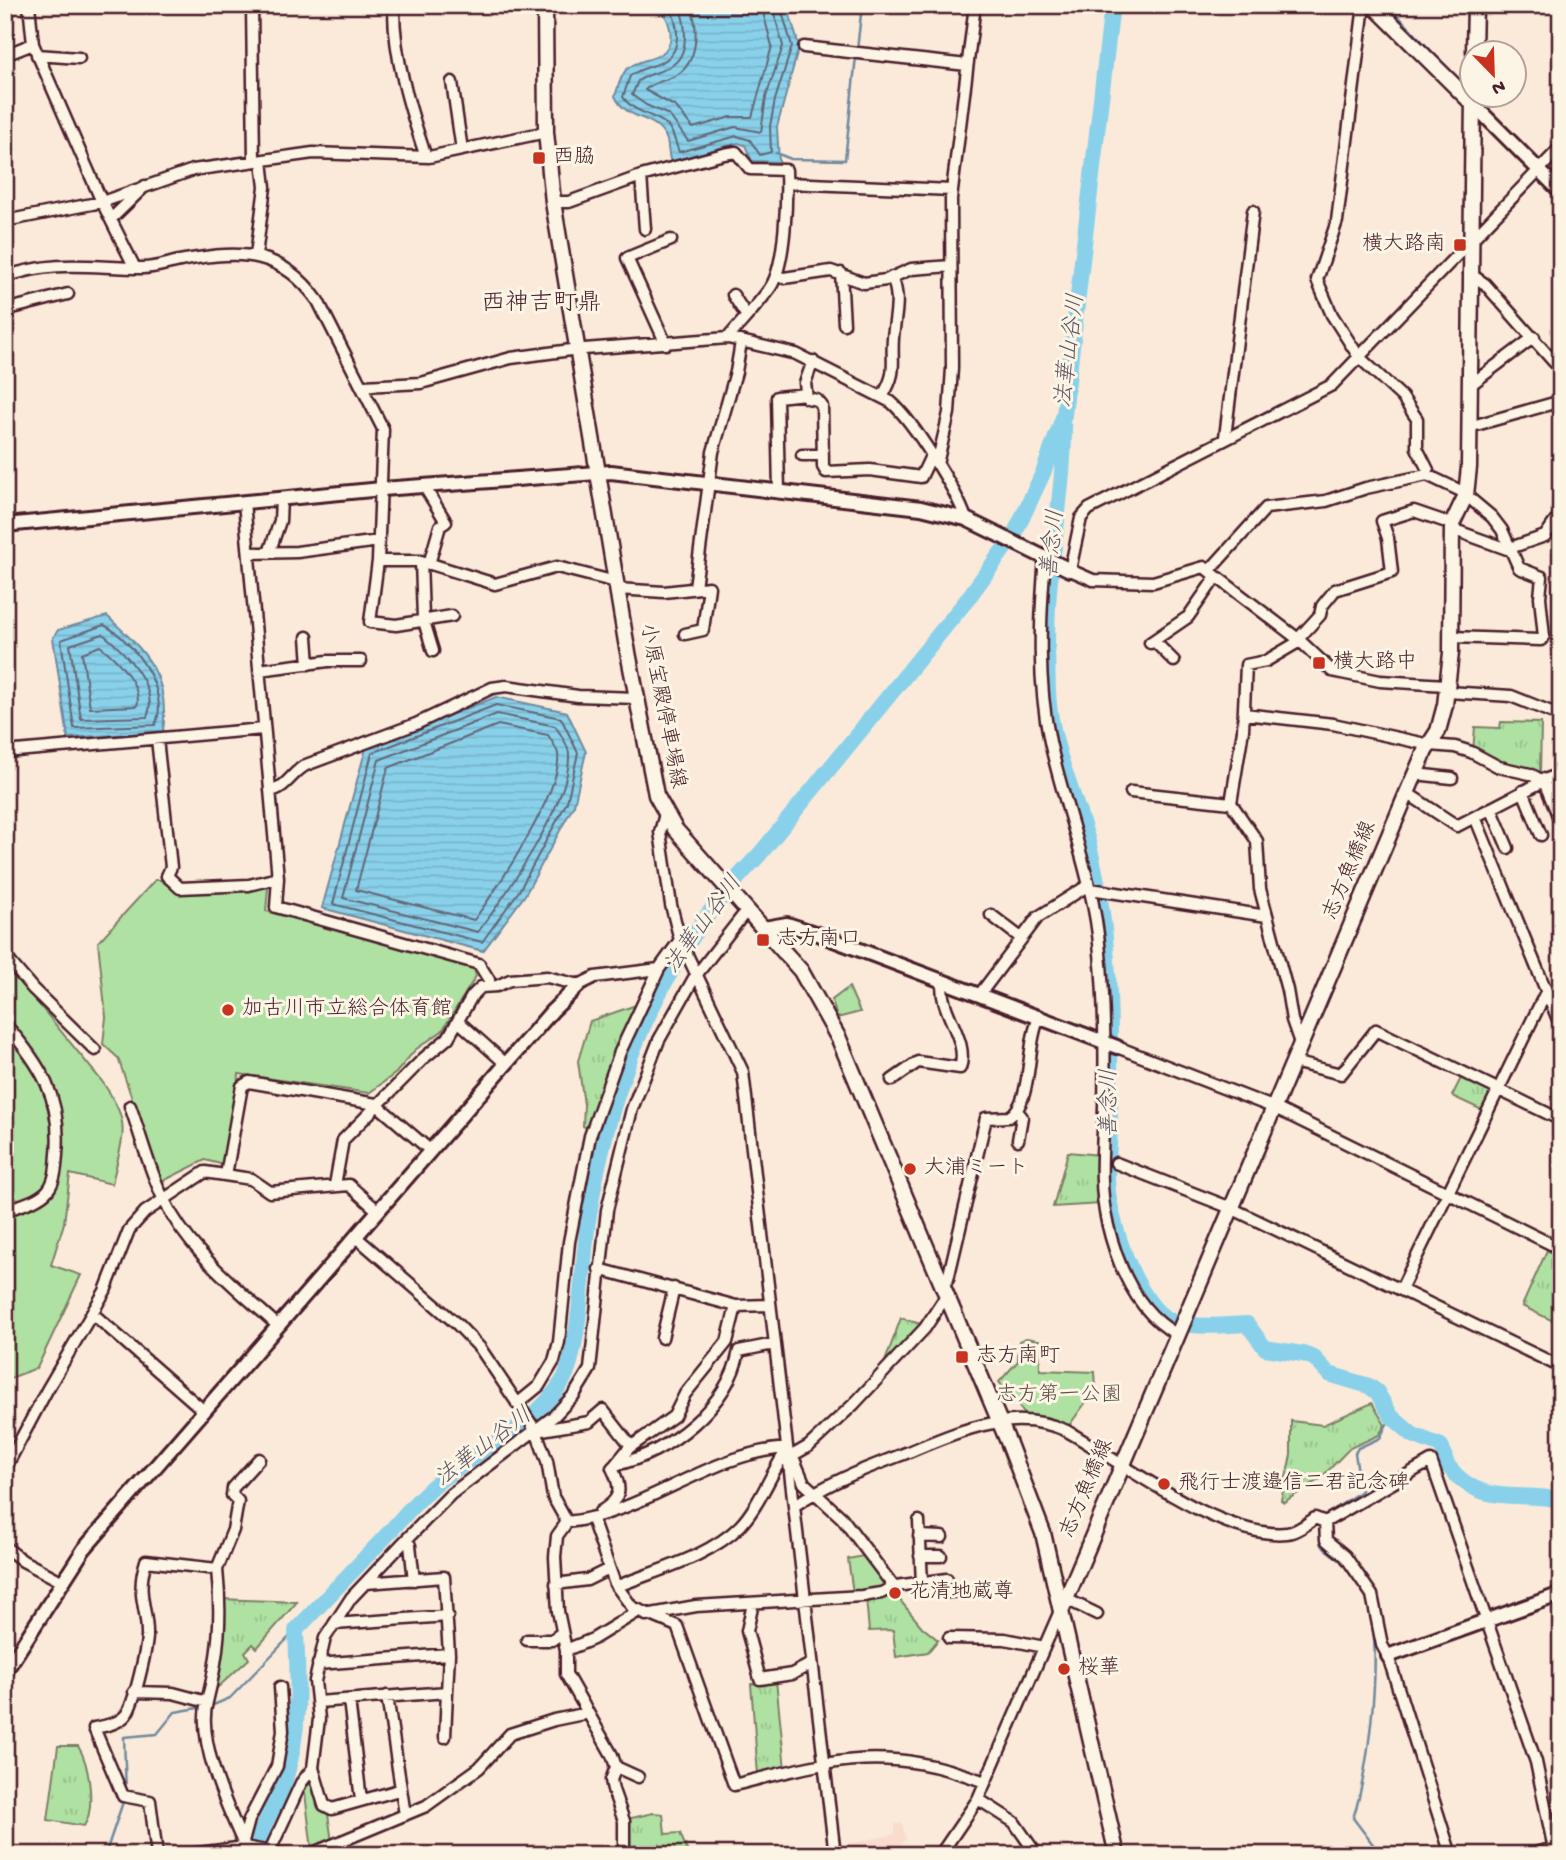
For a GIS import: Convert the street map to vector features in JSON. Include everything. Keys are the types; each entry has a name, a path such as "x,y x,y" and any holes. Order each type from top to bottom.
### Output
{"main road":[{"name":"小原宝殿停車場線","path":"545,5 546,132 553,202 648,763 665,814 801,971 830,1019 1000,1423 1043,1533 1063,1605 1117,1855"},
{"path":"1373,5 1458,85"},
{"path":"1474,38 1475,5"},
{"name":"志方魚橋線","path":"1063,1605 1415,774 1440,724 1447,689 1451,637 1452,527 1466,495 1473,108"}],"street":[{"path":"29,5 33,44 37,55 134,267"},
{"path":"252,5 258,161 265,187 256,255"},
{"path":"394,5 395,36 413,116 426,157"},
{"path":"779,492 777,397 806,394 822,406 826,472 870,470 920,477 934,460 949,413 952,190 975,5"},
{"path":"1364,5 1337,221 1317,280 1332,315 1359,357 1402,397 1417,419 1417,448 1429,470"},
{"path":"5,55 33,44"},
{"path":"804,47 967,65"},
{"path":"37,55 79,58"},
{"path":"452,82 463,150"},
{"path":"1482,108 1542,166 1561,192"},
{"path":"5,221 102,202 193,170 313,153 426,157 546,132"},
{"path":"1067,568 1083,513 1226,437 1324,390 1561,147"},
{"path":"553,202 577,200 641,176 736,152 750,169 786,170 787,183 776,276 728,338"},
{"path":"641,176 645,229"},
{"path":"787,183 952,190"},
{"path":"111,219 145,186"},
{"path":"1226,437 1253,211"},
{"path":"666,344 627,258 671,240"},
{"path":"5,276 53,265 144,268 220,256 256,255 280,264 306,285 364,386 383,429 378,561 370,622 396,625 452,616"},
{"path":"776,276 841,273 864,283 892,277 911,269 951,266"},
{"path":"841,273 844,324"},
{"path":"1469,273 1485,284 1561,370"},
{"path":"882,397 895,368 893,340 898,293 892,277"},
{"path":"5,310 68,294"},
{"path":"733,295 746,316"},
{"path":"1469,386 1534,337"},
{"path":"364,386 421,383 511,358 728,338 796,354 882,397 901,410 934,460 966,519"},
{"path":"695,587 713,452 736,372 741,342"},
{"path":"806,394 805,383 813,362"},
{"path":"1469,427 1561,401 1561,410"},
{"path":"802,455 823,455"},
{"path":"5,525 424,485 599,472 921,508 966,519 1093,580 1163,580 1198,567 1213,574 1299,640 1326,667 1340,673 1380,681 1511,696 1561,716"},
{"path":"1174,661 1152,642 1188,617 1213,574 1266,508 1326,501 1366,488 1427,475 1466,495 1497,523 1519,568 1542,577 1539,597 1544,637 1541,640 1487,641 1451,637"},
{"path":"424,485 446,522 440,526 425,563 424,621 433,651"},
{"path":"270,553 280,521 281,499"},
{"path":"244,502 278,878 276,907 480,964 489,979"},
{"path":"1300,1043 1258,880 1257,841 1231,803 1244,714 1246,665 1266,661 1299,640 1320,615 1322,606 1335,590 1392,572 1388,538 1382,521 1414,511 1509,548 1545,536 1561,513"},
{"path":"250,553 379,541"},
{"path":"1046,558 1041,688 1056,765 1091,889 1101,963 1104,1103 1100,1186 1108,1225 1123,1270 1135,1293 1157,1322 1179,1332"},
{"path":"378,561 425,563 495,584 557,567 617,586 664,592 709,587 703,630 685,634"},
{"path":"307,637 309,664"},
{"path":"259,670 361,661"},
{"path":"270,791 278,790 297,769 416,724 492,688 506,686 578,696 636,698"},
{"path":"1244,714 1333,724 1471,752 1499,767 1530,774 1542,780 1561,823"},
{"path":"5,752 263,729"},
{"path":"157,739 171,867 167,876 180,888 250,885 278,878"},
{"path":"1407,793 1457,826 1561,772"},
{"path":"1415,774 1452,778"},
{"path":"1522,791 1541,835"},
{"path":"1131,792 1231,803"},
{"path":"1491,808 1508,848"},
{"path":"665,814 662,842 671,905 680,940 698,972 743,1073 835,1855"},
{"path":"1475,817 1561,1027"},
{"path":"980,994 1038,917 1084,888 1209,905 1267,916"},
{"path":"399,1790 332,1809 324,1805 313,1768 318,1702 317,1664 325,1638 366,1583 452,1494 574,1395 590,1369 596,1335 599,1269 607,1210 629,1121 659,1040 698,972 745,908"},
{"path":"992,915 1021,938"},
{"path":"764,928 788,924 1040,1016 1275,1108 1561,1249"},
{"path":"517,1404 539,1386 554,1361 559,1342 567,1253 590,1136 620,1052 659,969 680,940"},
{"path":"5,956 33,989 95,1050"},
{"path":"5,1671 84,1549 564,997 579,985 595,978 659,969"},
{"path":"335,1185 343,1140 376,1104 448,1038 481,987 498,986 510,980 547,977 579,985"},
{"path":"892,1080 918,1062 960,1068 963,1052 941,991 943,981"},
{"path":"1401,1289 1546,992"},
{"path":"618,1586 672,1565 735,1530 746,1518 783,1456 834,1424 925,1328 948,1279 986,1118 1009,1117 1017,1111 1024,1097 1031,1041 1040,1016"},
{"path":"458,1021 506,1064"},
{"path":"5,1024 43,1074 58,1113 58,1134 54,1180 48,1191 5,1211"},
{"path":"1293,1062 1341,1074 1376,1030 1561,1120"},
{"path":"226,1175 242,1086 249,1082 376,1104 431,1151"},
{"path":"130,1106 163,1198 197,1252 278,1326"},
{"path":"1017,1111 1022,1117 1017,1140"},
{"path":"1116,1163 1231,1208 1561,1367"},
{"path":"5,1469 92,1313 117,1264 129,1230 163,1198 205,1172 251,1179 270,1192 349,1185 378,1211"},
{"path":"356,1237 458,1325 480,1349 533,1426 547,1461 553,1497 567,1522"},
{"path":"599,1269 736,1306 770,1305"},
{"path":"662,1338 674,1288"},
{"path":"594,1519 618,1498 621,1488 612,1468 631,1446 674,1416 685,1394 711,1366 727,1342 736,1306"},
{"path":"92,1313 204,1411"},
{"path":"615,1465 650,1452 691,1425 730,1382 739,1351 774,1344"},
{"path":"533,1426 589,1422 603,1410 631,1446"},
{"path":"794,1506 861,1469 943,1437 1000,1423 1046,1421 1208,1514 1252,1530 1286,1533 1315,1518 1325,1522"},
{"path":"789,1454 804,1483 842,1518 894,1587"},
{"path":"638,1777 616,1767 568,1681 566,1650 560,1634 556,1584 557,1536 567,1522 594,1519 726,1462 789,1454"},
{"path":"244,1844 210,1757 206,1702 219,1651 220,1607 216,1569 238,1513 238,1501 232,1495 233,1488 259,1459"},
{"path":"1325,1522 1431,1461 1536,1762 1552,1853"},
{"path":"594,1519 609,1569 618,1586 642,1613 677,1626 734,1785 824,1762 869,1757 901,1760 985,1782"},
{"path":"919,1521 922,1583"},
{"path":"1325,1522 1329,1545 1345,1556 1372,1595 1382,1645 1388,1656 1451,1855"},
{"path":"919,1536 942,1537"},
{"path":"410,1545 414,1580"},
{"path":"5,1547 23,1561 61,1581"},
{"path":"920,1556 941,1556"},
{"path":"157,1855 150,1801 123,1796 94,1728 115,1723 127,1715 147,1638 140,1590 146,1561 216,1569"},
{"path":"556,1584 587,1580 609,1569"},
{"path":"366,1583 444,1577 449,1654 446,1737"},
{"path":"566,1650 642,1613 696,1606 804,1601 873,1594 894,1587 947,1579"},
{"path":"947,1592 983,1590"},
{"path":"1388,1656 1561,1594"},
{"path":"752,1603 747,1631 760,1679 792,1674 811,1664"},
{"path":"940,1855 978,1799 1063,1605 1097,1615"},
{"path":"334,1624 448,1616"},
{"path":"527,1640 552,1640 560,1634"},
{"path":"949,1639 1005,1639 1044,1647"},
{"path":"317,1664 449,1654"},
{"path":"244,1844 249,1820 277,1766 283,1731 280,1687"},
{"path":"134,1692 173,1693 206,1702"},
{"path":"318,1702 447,1692"},
{"path":"387,1696 399,1790 405,1815"},
{"path":"349,1700 361,1800"},
{"path":"313,1854 426,1806 469,1776 510,1734 588,1713"},
{"path":"616,1767 611,1780 624,1821 624,1855"},
{"path":"268,1853 301,1783 313,1768"},
{"path":"978,1799 1014,1822 1037,1855"},
{"path":"182,1855 200,1854 244,1844 268,1853 286,1855"}],"shaded area":[{"path":"902,1823 906,1839 889,1855 840,1855 838,1846 895,1834 895,1824"}],"green space":[{"path":"1501,722 1541,723 1540,775 1514,770 1473,751 1475,727 1500,728"},
{"name":"加古川市立総合体育館","path":"155,880 160,880 177,892 250,888 264,884 268,888 266,911 473,967 476,976 442,1031 415,1050 396,1073 369,1093 239,1074 224,1165 205,1160 161,1182 118,1058 103,1044 106,1017 98,942"},
{"path":"5,963 101,1080 118,1108 123,1130 112,1184 70,1174 64,1223 51,1265 81,1275 37,1368 5,1380"},
{"path":"849,987 860,1012 837,1018 832,1000"},
{"path":"639,1004 591,1127 586,1128 583,1126 584,1105 578,1061 590,1021"},
{"path":"1462,1076 1492,1090 1494,1094 1484,1111 1452,1096"},
{"path":"1068,1152 1100,1155 1101,1204 1053,1207"},
{"path":"1547,1250 1561,1257 1561,1306 1553,1321 1522,1306"},
{"path":"901,1318 924,1325 888,1365 884,1364"},
{"name":"志方第一公園","path":"1026,1338 1039,1340 1040,1370 1095,1372 1096,1388 1068,1427 1038,1416 1027,1417 999,1382 1018,1361 1019,1341"},
{"path":"1372,1403 1385,1425 1379,1435 1350,1448 1320,1479 1284,1502 1281,1500 1291,1455 1291,1421 1323,1425"},
{"path":"868,1555 890,1586 853,1593 848,1559"},
{"path":"889,1593 899,1599 922,1627 938,1640 928,1652 896,1657 893,1630 869,1631 866,1598"},
{"path":"220,1599 297,1602 257,1648 253,1644 245,1652 249,1659 216,1689"},
{"path":"776,1680 785,1769 758,1775 751,1684"},
{"path":"58,1746 78,1746 85,1763 90,1786 90,1808 84,1826 48,1820"},
{"path":"316,1784 319,1807 328,1814 332,1842 312,1850 304,1785"},
{"path":"653,1813 663,1814 665,1834 680,1833 689,1855 627,1855 627,1819"}],"water":[{"path":"657,5 787,5 799,46 777,127 779,162 752,161 745,145 738,143 671,162 662,131 620,104 615,96 626,70 634,64 661,54 670,43 668,21"},
{"path":"107,616 134,642 153,666 163,695 163,732 68,738 53,638 58,630"},
{"path":"496,697 567,712 586,752 574,805 525,895 483,951 322,908 366,748"}],"waterway":[{"path":"857,50 862,5"},
{"name":"法華山谷川","path":"256,1855 260,1835 282,1789 294,1742 297,1705 296,1630 425,1494 447,1475 535,1414 562,1382 568,1369 577,1329 588,1221 597,1169 610,1119 645,1022 668,977 694,934 725,893 760,854 966,601 1014,535 1043,473 1064,415 1112,5"},
{"path":"1388,5 1455,76"},
{"path":"1394,10 1421,5"},
{"path":"776,153 791,159 845,160 856,56"},
{"path":"1486,108 1511,134"},
{"name":"善念川","path":"1064,428 1048,608 1048,692 1056,743 1089,846 1102,913 1110,1019 1108,1190 1116,1228 1132,1272 1156,1310 1175,1322 1199,1326 1247,1324 1265,1348 1314,1358 1329,1374 1369,1386 1377,1392 1391,1416 1413,1435 1441,1446 1449,1467 1461,1480 1474,1488 1501,1495 1561,1500"},
{"path":"1323,1517 1361,1491 1355,1453 1358,1448 1380,1438 1391,1416"},
{"path":"1320,1522 1321,1545 1348,1568 1366,1596 1372,1616 1373,1706 1364,1771 1353,1818 1381,1855"},
{"path":"211,1706 230,1698 296,1630"},
{"path":"126,1793 124,1737 157,1734 175,1712 204,1707"},
{"path":"105,1855 124,1799"}],"place":[{"name":"西脇","path":"539,158"},
{"name":"横大路南","path":"1460,245"},
{"name":"横大路中","path":"1319,663"},
{"name":"志方南口","path":"763,940"},
{"name":"加古川市立総合体育館","path":"228,1010"},
{"name":"大浦ミート","path":"910,1169"},
{"name":"志方南町","path":"962,1357"},
{"name":"飛行士渡邉信二君記念碑","path":"1164,1484"},
{"name":"花清地蔵尊","path":"895,1593"},
{"name":"桜華","path":"1064,1669"}],"district":[{"name":"西神吉町鼎","path":"541,304"}]}
